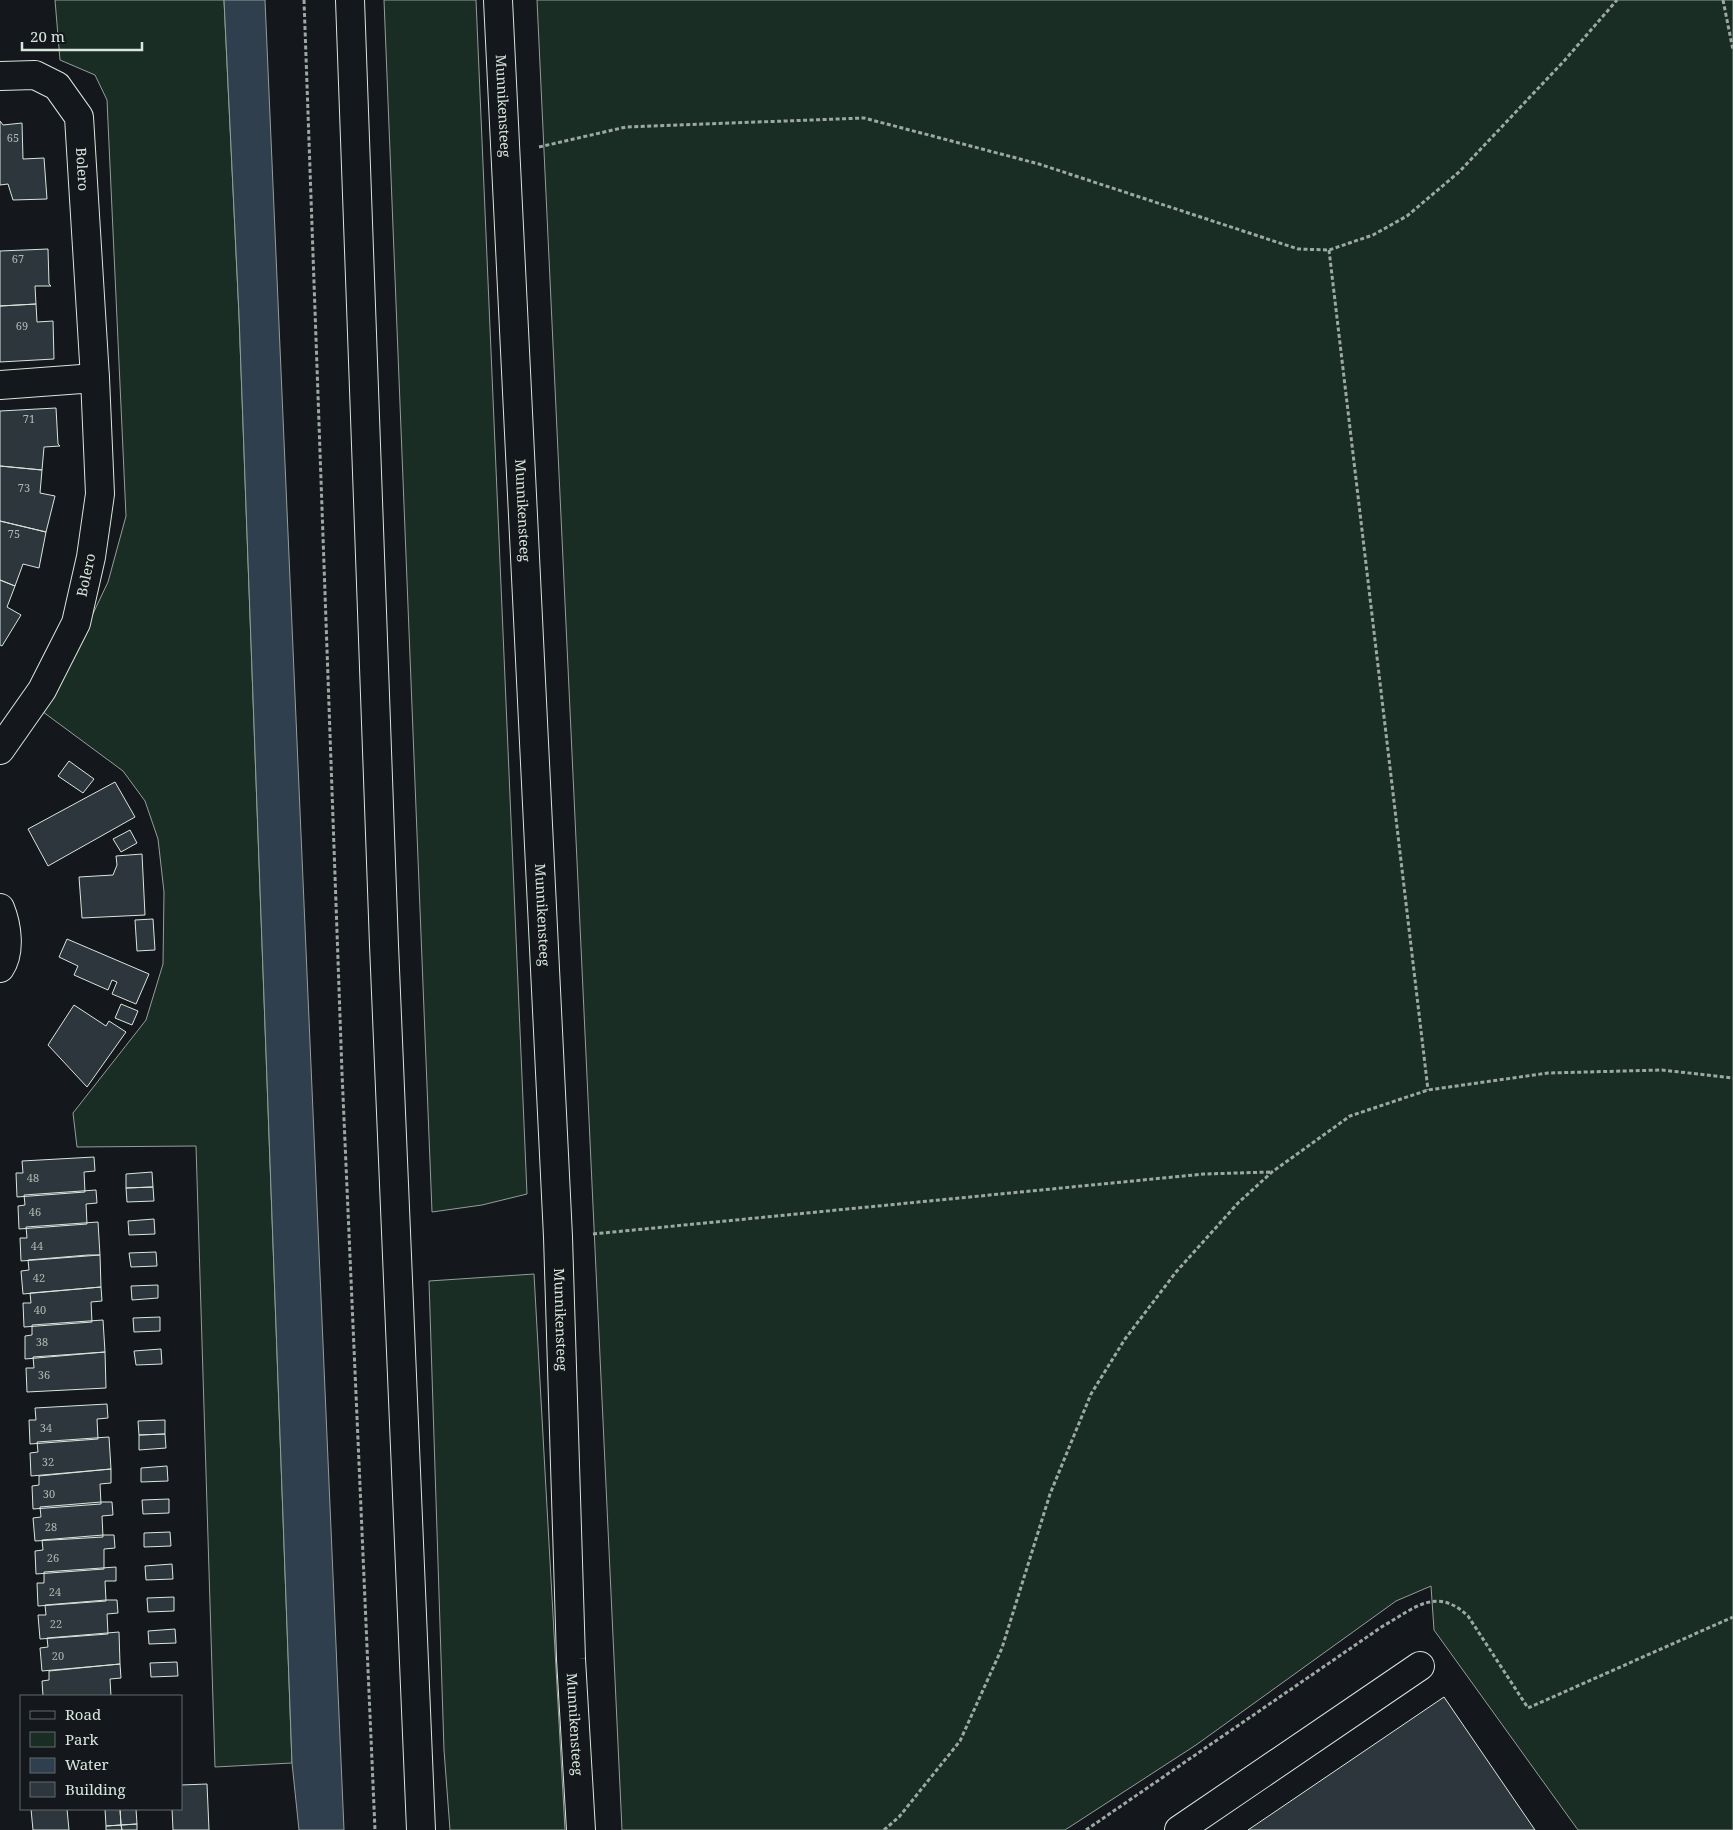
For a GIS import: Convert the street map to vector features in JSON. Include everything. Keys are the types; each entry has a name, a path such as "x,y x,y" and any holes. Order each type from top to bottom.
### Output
{"street":[{"path":"350,0 384,945 421,1830"},
{"name":"Munnikensteeg","path":"498,0 558,1237 571,1650 581,1830"},
{"name":"Bolero","path":"0,76 35,75 57,86 79,118 100,494 91,557 76,623 42,690 0,750"},
{"path":"0,385 95,378"},
{"path":"0,908 7,924 4,962 0,968"},
{"path":"1179,1830 1420,1666"}],"path":[{"path":"304,0 342,1082 375,1830"},
{"path":"505,156 626,126 864,118 1039,164 1298,249 1329,250 1373,235 1407,216 1459,172 1564,61 1617,0"},
{"path":"1723,0 1733,50"},
{"path":"1329,250 1428,1090"},
{"path":"884,1830 900,1817 960,1742 1002,1648 1050,1494 1091,1394 1125,1339 1176,1272 1238,1203 1272,1172 1350,1116 1428,1090 1548,1073 1662,1070 1733,1078"},
{"path":"558,1237 1204,1174 1272,1172"}],"green space":[{"path":"55,0 224,0 239,315 292,1763 215,1767 196,1146 77,1147 73,1113 146,1020 163,964 164,892 158,839 145,801 123,771 35,706 79,643 108,582 126,516 107,100 95,75 60,60"},
{"path":"384,0 476,0 527,1194 482,1205 432,1212"},
{"path":"537,0 1733,0 1733,1830 1578,1830 1434,1630 1431,1586 1396,1601 1196,1745 1065,1830 622,1830"},
{"path":"534,1274 565,1830 450,1830 444,1750 429,1281"}],"water":[{"path":"224,0 265,0 344,1830 299,1830 292,1763 239,315"}],"building":[{"path":"0,121 3,125 22,123 23,159 44,158 47,199 13,200 8,184 0,185"},
{"path":"48,249 49,284 51,286 35,286 36,304 0,306 0,251"},
{"path":"36,304 37,322 53,321 54,359 0,362 0,306"},
{"path":"56,408 58,444 60,446 44,447 42,470 0,466 0,411"},
{"path":"0,466 42,470 40,493 55,496 46,532 0,521"},
{"path":"0,521 46,532 39,568 23,564 15,586 0,580"},
{"path":"0,580 15,586 7,607 21,615 2,646 0,645"},
{"path":"69,761 94,779 83,793 58,776"},
{"path":"115,782 135,817 48,866 28,829"},
{"path":"130,830 137,843 121,852 113,839"},
{"path":"142,854 145,915 82,918 79,877 113,875 117,865 116,856"},
{"path":"153,919 155,950 137,951 135,920"},
{"path":"67,939 149,974 136,1004 112,994 117,982 112,980 108,990 74,975 78,966 59,957"},
{"path":"121,1004 138,1011 132,1025 115,1018"},
{"path":"74,1005 106,1026 109,1021 126,1032 87,1087 48,1045"},
{"path":"94,1157 95,1171 84,1172 85,1192 17,1197 16,1173 23,1173 22,1161"},
{"path":"152,1172 153,1187 126,1188 126,1174"},
{"path":"153,1187 154,1201 127,1202 126,1188"},
{"path":"96,1190 97,1203 86,1204 87,1224 19,1229 18,1206 25,1205 24,1195"},
{"path":"154,1219 155,1234 129,1235 128,1221"},
{"path":"98,1222 100,1255 21,1261 20,1238 27,1238 26,1227"},
{"path":"156,1252 157,1266 131,1267 129,1253"},
{"path":"100,1255 101,1287 23,1294 21,1271 29,1270 28,1260"},
{"path":"158,1285 158,1298 132,1300 131,1286"},
{"path":"101,1287 102,1301 91,1302 92,1322 24,1327 23,1303 31,1303 30,1293"},
{"path":"160,1317 160,1331 134,1332 133,1318"},
{"path":"103,1320 105,1352 25,1359 25,1336 32,1335 32,1325"},
{"path":"161,1349 162,1364 136,1365 134,1351"},
{"path":"105,1352 106,1388 27,1392 26,1368 34,1368 33,1357"},
{"path":"107,1404 108,1418 97,1419 98,1439 30,1444 29,1420 36,1420 35,1408"},
{"path":"165,1420 165,1434 139,1435 138,1421"},
{"path":"165,1434 166,1448 139,1450 139,1435"},
{"path":"109,1437 111,1469 31,1476 30,1453 38,1452 37,1442"},
{"path":"167,1466 168,1481 141,1482 141,1468"},
{"path":"111,1469 111,1483 100,1484 101,1504 33,1509 32,1486 39,1485 39,1476"},
{"path":"169,1499 169,1513 143,1514 142,1500"},
{"path":"112,1502 113,1515 102,1516 103,1537 35,1541 33,1518 41,1517 40,1507"},
{"path":"170,1532 171,1546 144,1547 144,1533"},
{"path":"114,1535 115,1548 104,1549 104,1569 36,1574 35,1551 43,1550 42,1540"},
{"path":"172,1564 173,1579 146,1580 145,1566"},
{"path":"116,1567 116,1581 105,1581 106,1601 38,1606 37,1583 44,1583 44,1572"},
{"path":"174,1597 174,1611 148,1612 147,1598"},
{"path":"117,1600 118,1613 107,1614 108,1634 40,1639 38,1615 46,1615 45,1605"},
{"path":"175,1629 176,1643 149,1644 148,1631"},
{"path":"119,1632 120,1664 42,1671 40,1648 48,1647 47,1638"},
{"path":"177,1662 178,1676 151,1677 150,1663"},
{"path":"120,1664 121,1678 110,1679 111,1695 43,1695 42,1681 49,1680 49,1671"},
{"path":"1444,1697 1535,1830 1248,1830"},
{"path":"207,1784 209,1830 173,1830 172,1810 182,1810 182,1785"},
{"path":"31,1810 67,1810 69,1830 33,1830"},
{"path":"105,1810 120,1810 121,1825 106,1826"},
{"path":"120,1810 136,1810 137,1824 121,1825"},
{"path":"137,1824 137,1830 122,1830 121,1825"},
{"path":"121,1825 122,1830 106,1830 106,1826"}]}
